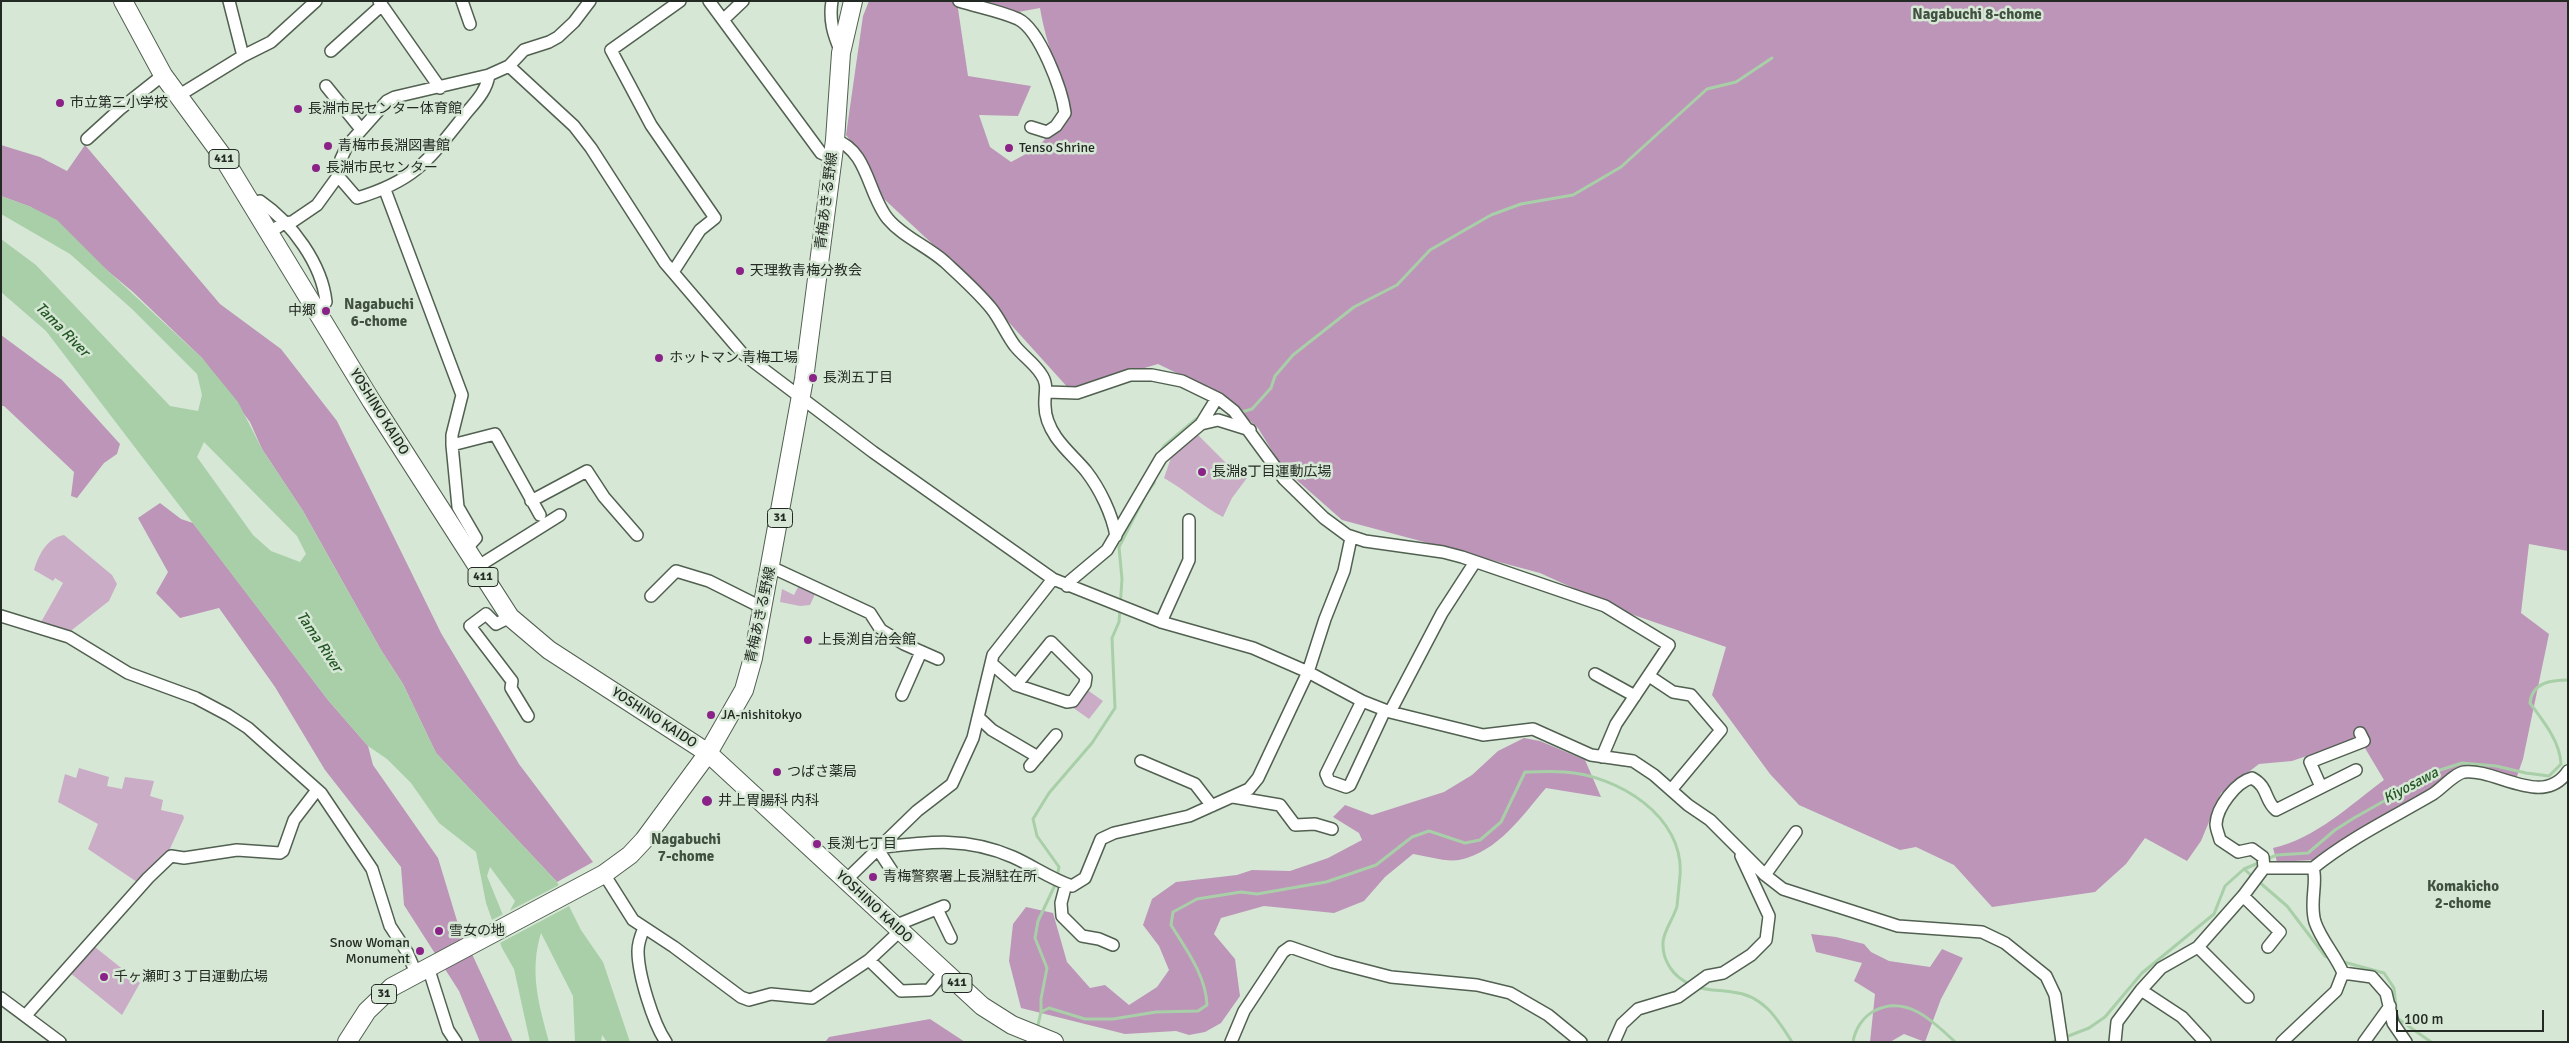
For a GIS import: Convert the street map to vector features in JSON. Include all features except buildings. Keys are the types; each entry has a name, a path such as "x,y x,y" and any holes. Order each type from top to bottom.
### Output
{"main road":[{"name":"YOSHINO KAIDO","path":"123,1 163,75 221,154 252,203 277,228 317,312 510,617 549,650 708,753 982,1006 1022,1029 1054,1042"},
{"name":"青梅あきる野線","path":"347,1042 367,1011 392,988 585,885 630,855 644,840 708,753 744,690 753,658 771,567 800,396 835,140 841,53 853,1"}],"street":[{"path":"229,1 243,56"},
{"path":"178,96 243,56 271,42 316,1"},
{"path":"462,1 470,24"},
{"path":"277,228 292,222 317,205 338,176 341,158 347,146 360,128 386,101 395,97 489,75 509,66 524,50 549,42 564,32 590,1"},
{"path":"673,272 700,230 715,218 651,125 611,50 680,1"},
{"path":"709,1 821,154 832,158"},
{"path":"724,19 743,1"},
{"path":"832,1 830,14 832,32 841,53"},
{"path":"959,1 1019,20 1030,29 1053,70 1065,113 1056,126 1047,132 1030,126"},
{"path":"331,51 381,3 440,88"},
{"path":"509,66 574,126 591,148 673,272 742,353 888,463 1053,579 1161,622 1253,648 1308,672 1362,701 1387,711 1483,735 1533,729 1567,746 1602,757 1633,761 1654,775 1710,820 1765,875 1783,889 1898,926 1982,932 2005,943 2046,976 2056,995 2061,1036"},
{"path":"87,138 163,75"},
{"path":"338,176 357,198 385,190 420,168 439,149 487,88 489,75"},
{"path":"326,86 360,128"},
{"path":"835,140 845,143 861,162 880,209 888,220 896,228 944,262 991,308 1009,338 1043,376 1047,392 1044,404 1049,425 1057,438 1097,486 1114,524 1116,536"},
{"path":"385,190 462,395 452,436 452,445 458,507 476,538 466,549"},
{"path":"1047,392 1077,394 1122,377 1152,375 1182,380 1217,398 1237,415 1250,430 1284,479 1324,518 1351,538 1443,552 1475,562 1605,606 1669,645 1616,724 1602,757"},
{"path":"1067,586 1070,581 1107,550 1131,506 1161,459 1201,424 1217,398"},
{"path":"1201,424 1218,420 1250,430"},
{"path":"452,445 495,434 540,515"},
{"path":"531,501 587,470 604,497 637,536"},
{"path":"477,566 560,514"},
{"path":"1161,622 1189,560 1190,520"},
{"path":"877,848 942,841 966,844 1012,856 1072,886 1085,878 1101,839 1114,833 1189,816 1248,789 1258,778 1308,672 1325,619 1344,571 1351,538"},
{"path":"1362,701 1326,774 1329,781 1346,788 1350,785 1387,711 1442,613 1475,562"},
{"path":"771,567 870,613 881,630 938,659"},
{"path":"651,596 676,571 709,581 763,608"},
{"path":"845,881 917,811 952,784 963,763 978,717 993,655 1053,579"},
{"path":"510,617 496,624 486,614 470,626 512,681 510,688 528,716"},
{"path":"1,616 69,637 128,673 150,684 196,698 228,714 248,728 317,790 372,869 390,926 427,968 448,1030 456,1042"},
{"path":"991,663 1016,685 1067,702 1073,701 1085,684 1086,677 1051,642 1016,685"},
{"path":"902,696 921,652"},
{"path":"1595,674 1635,696"},
{"path":"1648,676 1673,692 1691,695 1721,730 1671,790"},
{"path":"978,717 1034,762 1056,735"},
{"path":"2321,787 2310,762 2364,741 2360,733"},
{"path":"1140,761 1195,784 1212,806"},
{"path":"2260,870 2252,849 2238,852 2220,840 2216,823 2222,806 2232,792 2246,779 2252,778 2264,787 2270,805 2276,810 2356,770"},
{"path":"2260,870 2313,868 2350,840 2367,834 2434,793 2462,772 2473,772 2524,786 2548,786 2559,781 2568,771"},
{"path":"26,1015 148,878 171,856 184,858 237,850 280,853 283,851 294,820 317,790"},
{"path":"1233,797 1280,805 1295,825 1315,824 1332,829"},
{"path":"1765,875 1796,832"},
{"path":"877,848 894,874"},
{"path":"1614,1042 1622,1024 1638,1009 1678,997 1707,976 1723,973 1751,955 1766,940 1769,930 1769,916 1737,848"},
{"path":"2283,1041 2336,990 2343,973 2316,923 2311,901 2315,874 2313,868"},
{"path":"2116,1042 2116,1022 2141,990 2162,968 2198,947 2243,896 2260,870"},
{"path":"604,874 633,920 674,947 741,997 749,1000 765,994 812,998 869,960 897,929 940,907 951,938"},
{"path":"1062,882 1062,916 1082,936 1099,939 1113,945"},
{"path":"2243,896 2280,932 2268,947"},
{"path":"644,928 638,951 641,973 646,995 666,1042"},
{"path":"1231,1042 1244,1011 1283,952 1290,947 1333,962 1382,975 1424,982 1477,985 1510,993 1548,1016 1581,1042"},
{"path":"2198,947 2248,997"},
{"path":"869,960 902,991 930,990 944,972"},
{"path":"2343,973 2372,977 2386,993 2393,1023 2406,1042"},
{"path":"2141,990 2182,1017 2204,1041"},
{"path":"1,998 60,1042"},
{"path":"2364,1042 2390,1006"}],"shaded area":[{"path":"869,1 957,2 968,76 1031,86 1018,116 979,115 990,147 1011,162 1035,149 1067,118 1062,90 1040,8 1018,12 965,7 960,1 2568,1 2568,551 2529,544 2521,613 2549,634 2523,759 2516,779 2462,767 2428,791 2313,860 2277,862 2273,848 2288,844 2318,829 2384,780 2359,738 2292,761 2259,764 2221,793 2201,841 2187,861 2145,838 2126,864 2095,892 1992,907 1954,865 1916,847 1900,850 1799,805 1770,774 1712,695 1726,647 1628,613 1540,573 1342,520 1282,467 1258,428 1220,394 1158,364 1070,390 967,276 884,199 862,157 846,135 863,16"},
{"path":"1,145 40,157 67,171 85,145 220,304 281,349 337,421 441,633 519,764 593,862 557,882 436,753 403,684 381,650 303,511 262,449 250,422 202,358 133,292 31,207 1,196"},
{"path":"1,335 62,380 120,444 117,454 104,463 77,498 71,496 74,472 4,406 1,406"},
{"name":"長淵8丁目運動広場","path":"1196,433 1227,464 1247,478 1232,498 1223,517 1164,478 1173,452"},
{"path":"160,503 181,519 193,523 328,700 368,746 373,765 438,858 458,924 513,1042 480,1042 459,991 404,905 401,867 325,770 275,687 219,608 180,618 156,593 168,572 138,518"},
{"path":"64,535 112,575 117,584 109,601 68,633 40,624 63,583 55,578 53,581 34,570 38,558 48,543"},
{"path":"799,585 816,592 810,605 800,606 780,602 782,589 794,595"},
{"path":"1086,689 1103,701 1089,719 1072,707"},
{"path":"1524,738 1540,741 1585,760 1601,797 1546,788 1508,832 1486,849 1473,856 1459,860 1442,860 1413,854 1385,877 1364,901 1334,913 1264,906 1221,918 1214,934 1235,959 1240,996 1221,1023 1205,1032 1189,1035 1176,1031 1125,1034 1021,1008 1009,961 1013,924 1026,907 1053,913 1067,962 1090,988 1105,985 1129,1005 1157,987 1169,970 1159,946 1143,925 1152,899 1176,882 1237,875 1252,870 1290,871 1328,858 1362,840 1359,833 1333,817 1345,805 1372,815 1444,792 1472,775 1498,751"},
{"path":"79,768 109,777 107,786 122,789 125,777 154,781 150,796 163,800 161,810 183,815 184,818 168,853 137,882 88,849 98,824 58,802 65,774 76,778"},
{"path":"1811,934 1836,937 1864,944 1871,952 1889,961 1930,967 1942,949 1963,958 1941,999 1925,1042 1904,1034 1890,1042 1870,1042 1875,994 1854,981 1862,963 1816,952"},
{"name":"千ヶ瀬町３丁目運動広場","path":"91,947 95,947 140,983 122,1015 69,972"},
{"path":"930,1019 965,1042 825,1042 829,1037"}],"water":[{"name":"Tama River","path":"1,196 31,207 57,220 108,271 202,358 238,402 262,449 303,511 381,650 403,684 436,753 557,882 581,930 603,962 630,1042 607,1042 602,1035 601,1042 575,1042 573,996 541,933 537,947 536,975 539,1002 549,1042 530,1042 514,969 502,948 486,903 476,852 439,823 411,783 387,759 368,746 328,700 46,331 1,292 1,239 36,265 170,406 198,411 202,395 197,374 132,309 70,254 1,214","holes":["204,442 297,536 306,554 300,562 271,551 253,535 197,457","490,867 515,901 505,920 487,876"]}],"pier":[{"path":"561,884 571,905 498,944 490,921"}],"waterway":[{"path":"1238,413 1252,409 1271,388 1275,376 1293,355 1354,307 1397,285 1430,250 1491,215 1521,204 1573,195 1621,167 1707,89 1736,82 1772,58"},
{"path":"1156,458 1164,446 1196,419 1200,419"},
{"path":"1057,877 1059,867 1037,836 1033,819 1049,793 1092,743 1115,708 1112,638 1119,622 1122,579 1119,547 1146,494 1154,483 1155,477"},
{"name":"Kiyosawa","path":"2267,859 2277,855 2308,853 2335,830 2354,818 2437,771 2462,763 2496,766 2549,776 2561,764 2558,747 2530,703 2532,696 2539,686 2549,682 2568,680"},
{"path":"1037,1029 1041,1012 1049,1008 1085,1019 1113,1019 1156,1012 1198,1011 1207,1005 1206,994 1199,973 1189,953 1171,925 1173,912 1197,899 1241,892 1257,894 1326,882 1376,865 1412,837 1429,831 1465,843 1480,840 1501,822 1525,772 1564,772 1605,781 1625,790 1644,803 1659,818 1671,835 1679,854 1680,876 1677,906 1663,942 1664,955 1678,977 1690,984"},
{"path":"2053,1042 2089,1028 2105,1017 2142,973 2214,914 2225,886 2244,869 2261,862"},
{"path":"2244,869 2253,877"},
{"path":"2258,881 2287,906 2325,956 2330,958"},
{"path":"1041,1012 1041,999 1047,968 1035,938 1038,921 1056,883"},
{"path":"2340,961 2384,973 2394,988 2397,1018 2431,1042"},
{"path":"1698,987 1743,994 1761,1003 1775,1016 1792,1042"},
{"path":"1853,1042 1858,1028 1870,1014 1886,1007 1897,1006 1908,1008 1928,1018 1955,1042"}],"place":[{"name":"市立第二小学校","path":"60,103"},
{"name":"長淵市民センター体育館","path":"298,109"},
{"name":"青梅市長淵図書館","path":"328,146"},
{"name":"Tenso Shrine","path":"1009,148"},
{"name":"長淵市民センター","path":"316,168"},
{"name":"天理教青梅分教会","path":"740,271"},
{"name":"中郷","path":"326,311"},
{"name":"ホットマン 青梅工場","path":"659,358"},
{"name":"長渕五丁目","path":"813,378"},
{"name":"長淵8丁目運動広場","path":"1202,472"},
{"name":"上長渕自治会館","path":"808,640"},
{"name":"JA-nishitokyo","path":"711,715"},
{"name":"つばさ薬局","path":"777,772"},
{"name":"井上胃腸科 内科","path":"707,801"},
{"name":"長渕七丁目","path":"817,844"},
{"name":"青梅警察署上長淵駐在所","path":"873,877"},
{"name":"雪女の地","path":"439,931"},
{"name":"Snow Woman Monument","path":"420,951"},
{"name":"千ヶ瀬町３丁目運動広場","path":"104,977"}],"district":[{"name":"Nagabuchi 8-chome","path":"1977,15"},
{"name":"Nagabuchi 6-chome","path":"379,314"},
{"name":"Nagabuchi 7-chome","path":"686,848"},
{"name":"Komakicho 2-chome","path":"2463,896"}]}
